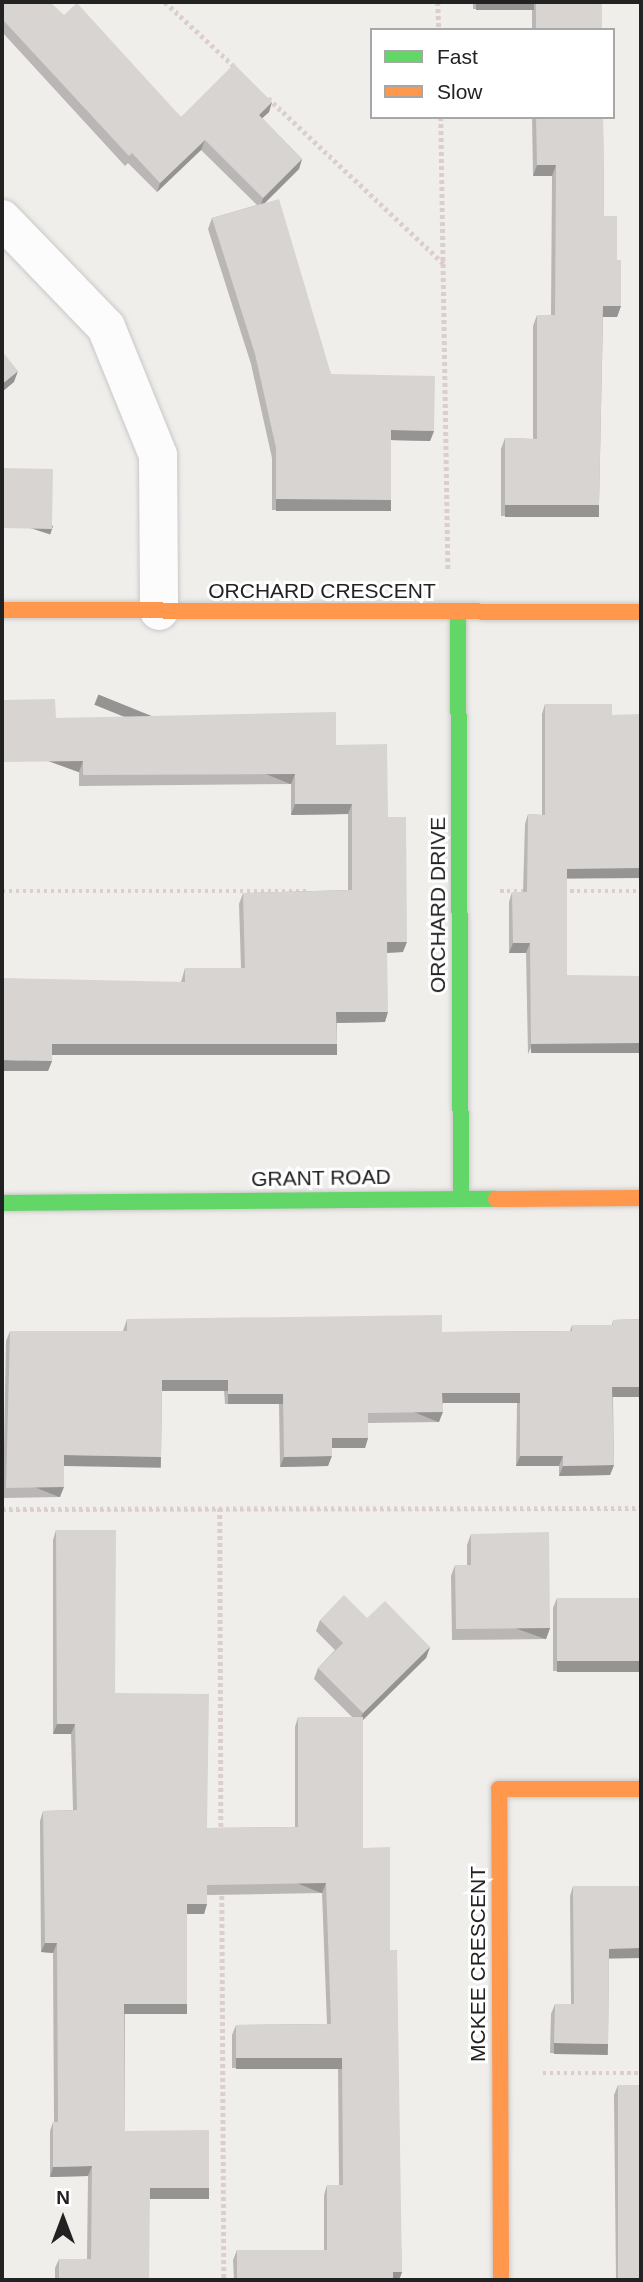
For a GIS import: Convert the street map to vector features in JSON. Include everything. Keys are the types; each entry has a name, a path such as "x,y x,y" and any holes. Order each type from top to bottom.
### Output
{"street":[{"path":"2,219 106,327 159,455 159,611"},
{"name":"ORCHARD CRESCENT","path":"2,610 641,612"},
{"name":"ORCHARD DRIVE","path":"453,613 459,891 461,1197"},
{"name":"GRANT ROAD","path":"2,1203 461,1197 641,1198"},
{"name":"MCKEE CRESCENT","path":"501,2280 499,1789 641,1789"}],"path":[{"path":"165,2 245,77"},
{"path":"438,2 439,28"},
{"path":"265,96 445,265"},
{"path":"441,119 453,613"},
{"path":"2,891 320,891"},
{"path":"459,891 537,891"},
{"path":"550,891 641,891"},
{"path":"220,1508 221,1839"},
{"path":"2,1509 641,1508"},
{"path":"222,1881 223,2280"},
{"path":"500,2073 641,2073"}],"building":[{"path":"2,2 50,2 64,15 77,3 181,117 234,64 272,102 259,115 302,159 263,198 205,140 160,183 132,153 129,156 3,20 2,22"},
{"path":"536,2 602,2 602,28 536,28"},
{"path":"536,119 603,119 604,216 617,216 621,306 603,306 599,505 505,505 505,438 537,439 537,315 555,315 556,165 537,165"},
{"path":"279,199 331,374 435,376 434,431 391,430 391,500 276,499 276,448 255,354 212,218"},
{"path":"2,351 18,371 2,384"},
{"path":"2,468 53,469 52,529 2,528"},
{"path":"55,699 56,718 336,712 336,745 387,744 388,817 406,817 407,942 387,942 388,1012 336,1012 337,1044 52,1044 52,1061 2,1060 2,978 185,982 185,968 245,968 243,893 352,890 352,804 295,804 295,774 83,775 83,761 2,762 2,700"},
{"path":"545,704 612,704 612,715 641,714 641,868 567,869 567,975 641,976 641,1043 531,1044 530,943 513,943 512,892 527,892 528,814 545,815"},
{"path":"442,1315 442,1332 572,1331 572,1325 613,1325 613,1320 641,1319 641,1387 612,1387 614,1465 563,1466 563,1456 520,1456 520,1393 442,1393 443,1412 368,1413 368,1438 332,1438 332,1456 284,1457 283,1394 228,1394 228,1380 162,1380 161,1457 64,1455 64,1487 6,1488 10,1331 127,1331 127,1319"},
{"path":"56,1530 116,1530 115,1693 209,1694 207,1828 298,1827 298,1717 363,1717 363,1848 390,1847 390,1950 397,1950 402,2272 393,2272 393,2280 237,2280 237,2250 327,2250 327,2185 343,2185 342,2058 236,2058 236,2025 331,2024 326,1883 207,1885 207,1904 187,1904 187,2004 124,2004 125,2131 209,2130 209,2188 150,2188 149,2280 59,2280 59,2259 91,2259 92,2166 53,2167 53,2122 58,2122 57,1943 45,1943 43,1811 77,1810 75,1724 57,1724"},
{"path":"549,1532 550,1628 456,1629 455,1565 471,1565 471,1534"},
{"path":"344,1595 367,1618 385,1601 430,1647 363,1713 318,1668 343,1643 320,1620"},
{"path":"557,1598 641,1598 641,1661 557,1661"},
{"path":"573,1886 641,1886 641,1948 609,1949 608,2044 554,2043 555,2004 574,2004"},
{"path":"618,2085 641,2085 641,2280 618,2280"}],"traffic: fast":[{"path":"458,613 461,1197"},
{"path":"2,1203 496,1199"}],"traffic: slow":[{"path":"2,610 641,612"},
{"path":"496,1199 641,1198"},
{"path":"501,2280 499,1789 641,1789"}]}
